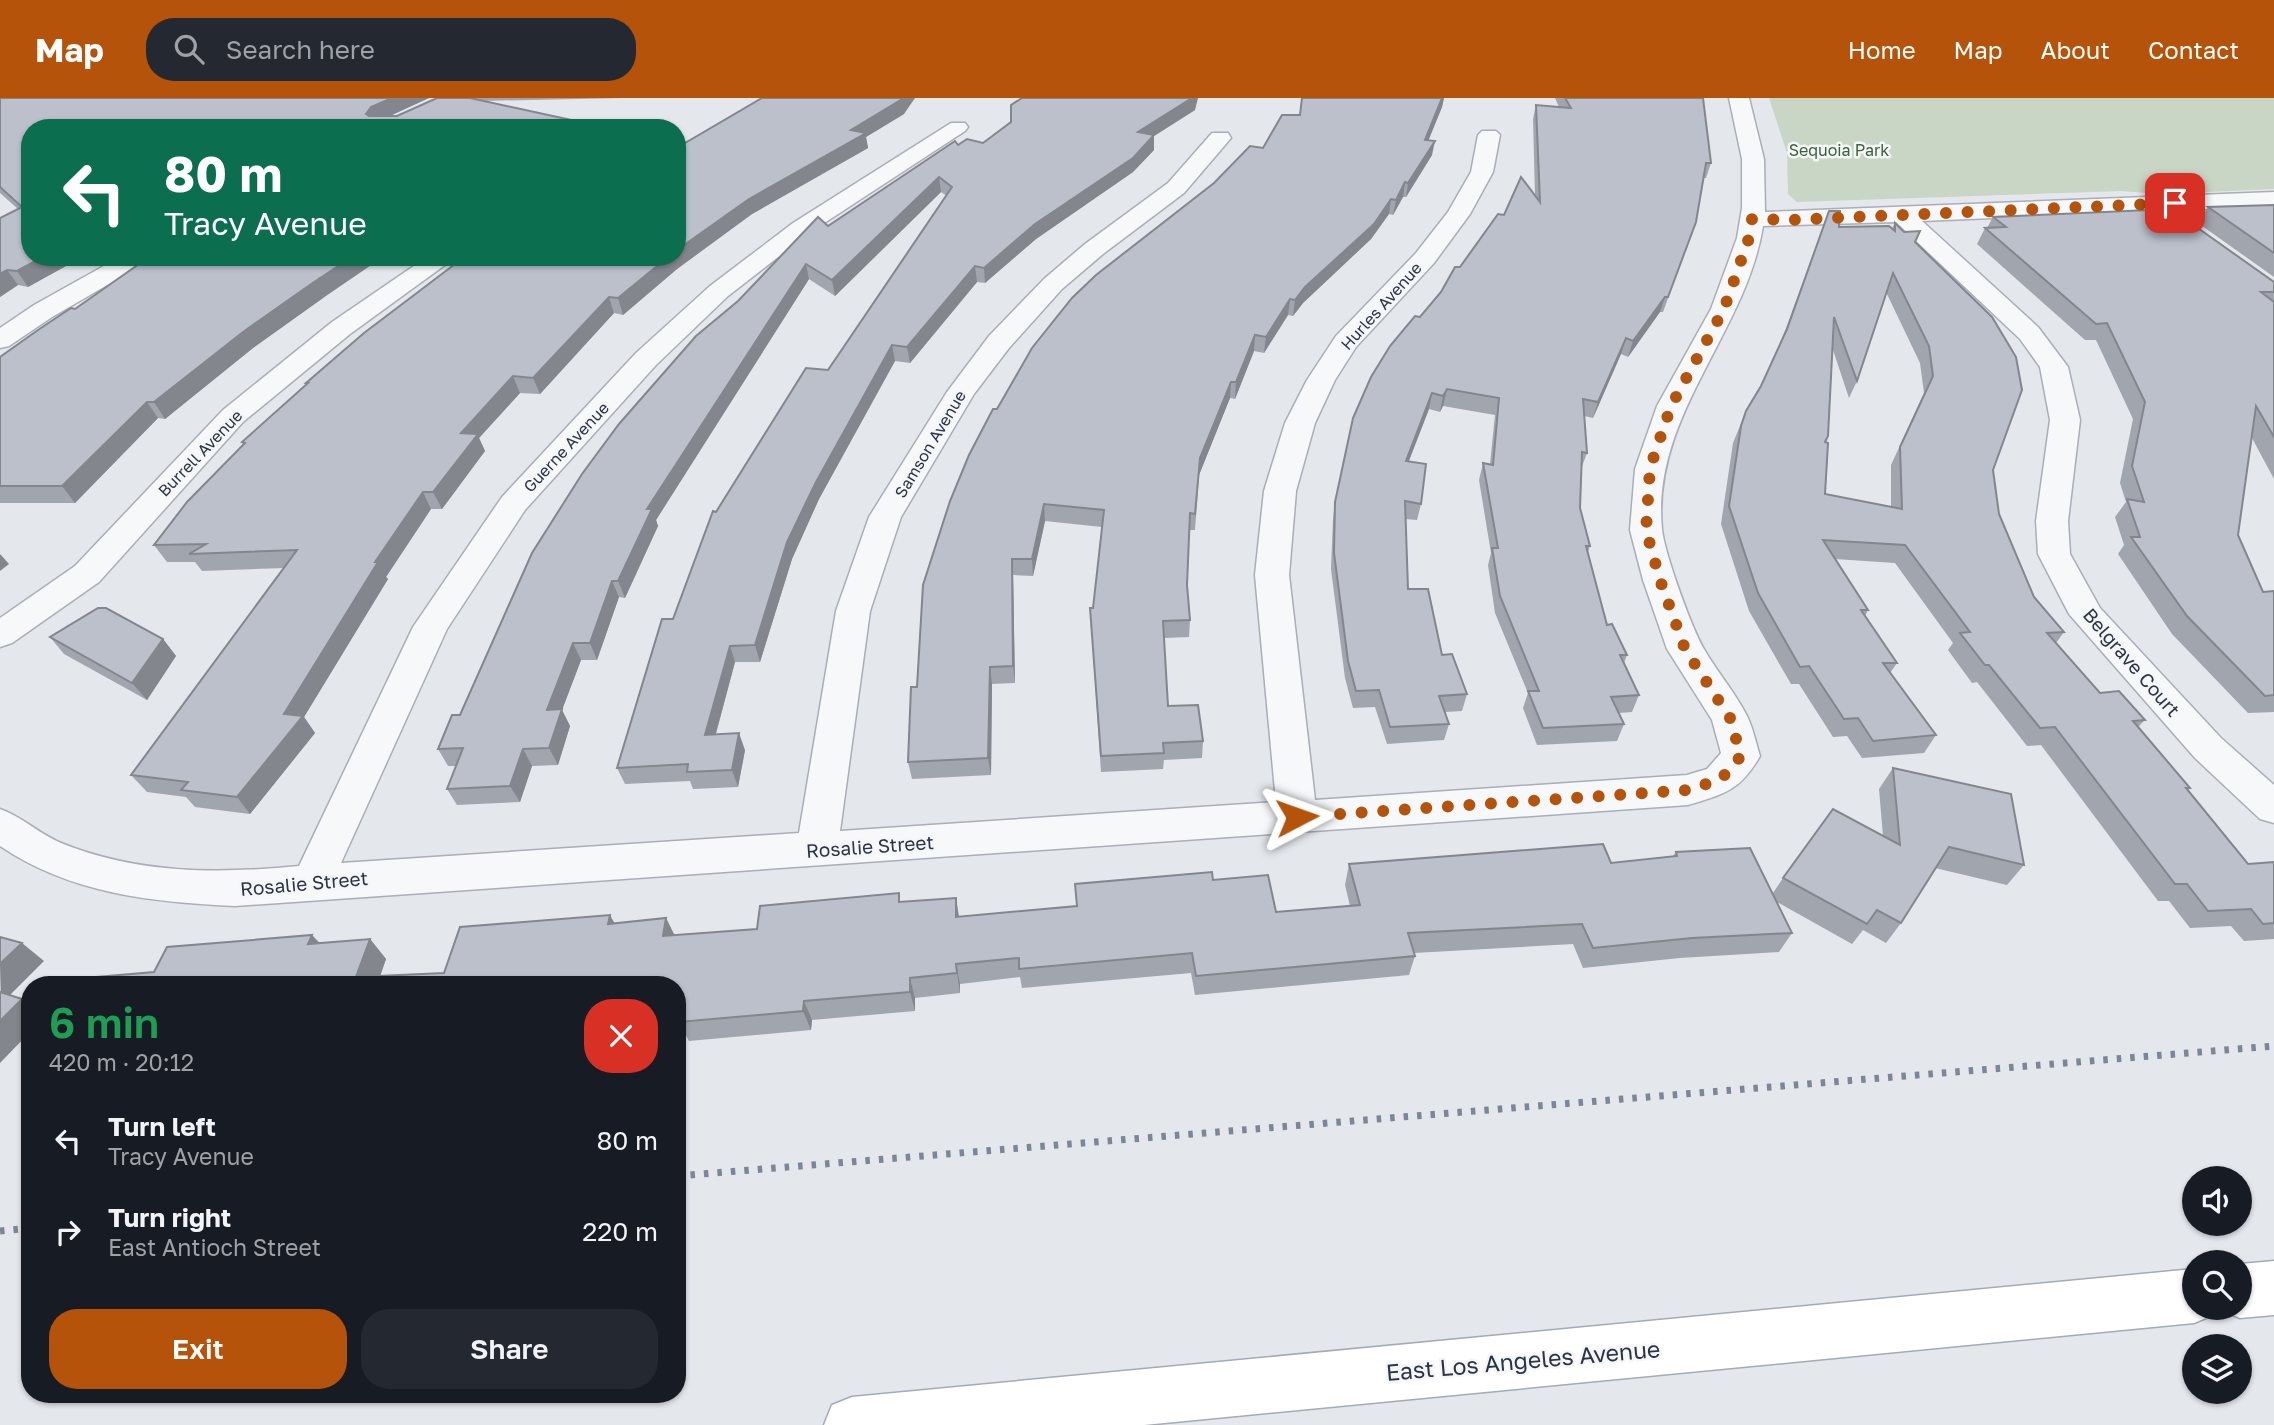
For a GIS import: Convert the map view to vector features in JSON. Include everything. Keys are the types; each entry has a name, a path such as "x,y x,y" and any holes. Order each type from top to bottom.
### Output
{"main road":[{"path":"2252,1291 2274,1288"},
{"name":"East Los Angeles Avenue","path":"852,1425 2182,1297"}],"street":[{"path":"1739,98 1753,159 1752,219 1787,220 2274,199"},
{"name":"Guerne Avenue","path":"312,882 430,627 513,504 646,359 719,291 802,228 958,127"},
{"name":"Hurles Avenue","path":"1297,817 1272,575 1280,491 1300,423 1321,380 1346,342 1425,257 1458,214 1482,172 1489,135"},
{"name":"Samson Avenue","path":"817,849 853,611 885,517 961,392 999,342 1053,284 1094,249 1176,188 1220,138"},
{"path":"2151,204 2184,228"},
{"name":"Belgrave Court","path":"1902,215 2029,333 2054,367 2066,420 2052,521 2054,554 2087,614 2208,748 2274,808"},
{"name":"Rosalie Street","path":"0,825 42,853 97,874 163,887 235,889 1688,790 1721,779 1741,756 1730,718 1685,649 1660,580 1646,530 1650,468 1671,406 1724,309 1749,238 1752,219"},
{"path":"0,340 43,311 122,266"},
{"name":"Burrell Avenue","path":"0,635 87,574 233,416 341,328 431,266"}],"green space":[{"name":"Sequoia Park","path":"1769,98 2274,98 2274,189 2163,194 2120,191 1797,202 1788,194 1787,153"}],"building":[{"path":"0,98 392,98 371,107 366,114 397,116 437,98 470,98 567,119 21,119 21,206 0,187"},
{"path":"762,98 904,98 851,130 866,133 749,199 686,244 686,142"},
{"path":"1022,98 1192,98 1138,132 1154,135 1133,158 1035,224 984,268 975,266 907,347 892,345 816,482 787,542 755,645 730,646 705,735 739,733 732,770 687,772 688,764 617,768 662,619 673,619 713,511 716,512 806,368 828,370 952,187 939,177 832,280 806,264 647,509 652,509 618,581 612,581 590,643 573,643 547,710 562,709 549,748 523,749 510,786 447,789 463,748 438,749 452,715 460,715 532,553 582,474 619,424 696,336 738,301 818,217 828,226 955,141 958,145 967,139 983,143 1011,122 1011,105"},
{"path":"1302,98 1442,98 1425,140 1435,141 1408,183 1405,182 1396,200 1391,199 1374,224 1305,287 1295,300 1290,299 1266,337 1255,335 1236,382 1231,382 1200,458 1195,514 1190,513 1187,585 1190,620 1163,621 1168,706 1198,705 1203,741 1163,743 1164,753 1101,756 1090,608 1093,608 1104,510 1044,504 1032,559 1012,559 1013,666 990,667 988,758 908,762 911,687 917,687 923,585 950,501 969,455 993,409 997,409 1032,348 1072,298 1096,275 1214,183 1250,146 1263,148 1282,115 1300,115"},
{"path":"1565,98 1703,98 1711,163 1706,163 1696,222 1668,297 1665,297 1633,341 1626,338 1598,402 1583,399 1587,453 1582,452 1580,508 1590,546 1586,546 1607,625 1612,624 1627,655 1620,655 1639,695 1611,697 1624,724 1543,728 1528,691 1539,691 1500,596 1492,548 1498,548 1483,463 1493,465 1499,398 1447,389 1443,396 1432,393 1406,461 1426,464 1421,504 1405,501 1408,589 1428,589 1442,655 1452,654 1467,694 1439,696 1449,724 1390,727 1379,690 1356,691 1348,661 1334,553 1335,502 1353,418 1371,377 1390,346 1415,316 1420,317 1441,292 1455,267 1460,267 1498,214 1504,215 1521,177 1540,202 1536,105 1571,108"},
{"path":"2274,205 2274,253 2208,207"},
{"path":"21,208 21,266 26,266 0,274 0,218"},
{"path":"2171,209 2274,282 2274,292 2261,292 2274,302 2274,437 2256,406 2238,535 2263,592 2274,591 2274,695 2265,696 2187,616 2131,537 2140,537 2127,499 2144,502 2132,466 2145,402 2107,323 2096,324 1985,228 2006,227 1993,217"},
{"path":"1829,211 1840,211 1839,227 1889,226 1895,231 1895,223 1904,232 1920,231 1915,242 1992,317 2016,357 2022,390 1993,470 1999,514 2034,597 2064,632 2047,633 2100,693 2119,691 2145,720 2133,721 2190,788 2186,788 2248,864 2274,862 2274,923 2263,924 2251,909 2208,911 2187,884 2175,884 2055,727 2040,728 1989,665 1985,665 1960,633 1970,632 1905,545 1823,540 1868,610 1861,610 1897,663 1883,663 1936,735 1873,741 1858,718 1844,719 1809,666 1800,667 1758,593 1729,506 1741,426 1787,329","holes":["1893,273 1929,346 1933,376 1900,447 1902,509 1825,494 1828,443 1825,442 1828,436 1834,317 1857,381"]},
{"path":"136,266 338,266 243,332 154,402 147,402 62,486 0,486 0,357 71,308 75,309"},
{"path":"452,266 657,266 618,298 609,297 533,378 513,376 461,433 478,434 433,492 423,492 375,562 378,562 284,714 303,716 237,797 181,790 188,782 131,775 297,550 189,554 206,544 154,545 187,502 245,443 242,442 364,333"},
{"path":"98,608 106,608 163,639 132,683 50,637"},
{"path":"1893,768 2011,794 2024,865 1949,847 1901,923 1877,910 1867,924 1783,878 1833,809 1900,845"},
{"path":"1603,844 1611,863 1677,856 1676,852 1750,848 1792,933 1692,938 1593,948 1582,924 1408,933 1415,956 1196,976 1192,953 1019,969 1019,958 956,964 957,973 910,978 910,992 804,1001 803,1011 686,1021 686,976 378,976 444,973 460,927 610,915 608,924 666,918 663,936 757,929 760,906 899,893 899,902 956,898 956,917 1077,906 1075,884 1212,872 1213,880 1268,875 1276,912 1360,905 1349,864"},
{"path":"312,935 308,944 370,939 356,976 108,976 154,972 167,947"},
{"path":"0,937 22,943 0,964"},
{"path":"0,992 21,999 21,1000 0,1021"}],"railway":[{"path":"686,1175 2274,1046"},
{"path":"0,1231 21,1229"}],"route":[{"path":"1297,817 1688,790 1721,779 1741,756 1730,718 1685,649 1660,580 1646,530 1650,468 1671,406 1724,309 1749,238 1752,219 1787,220 2175,203"}]}
